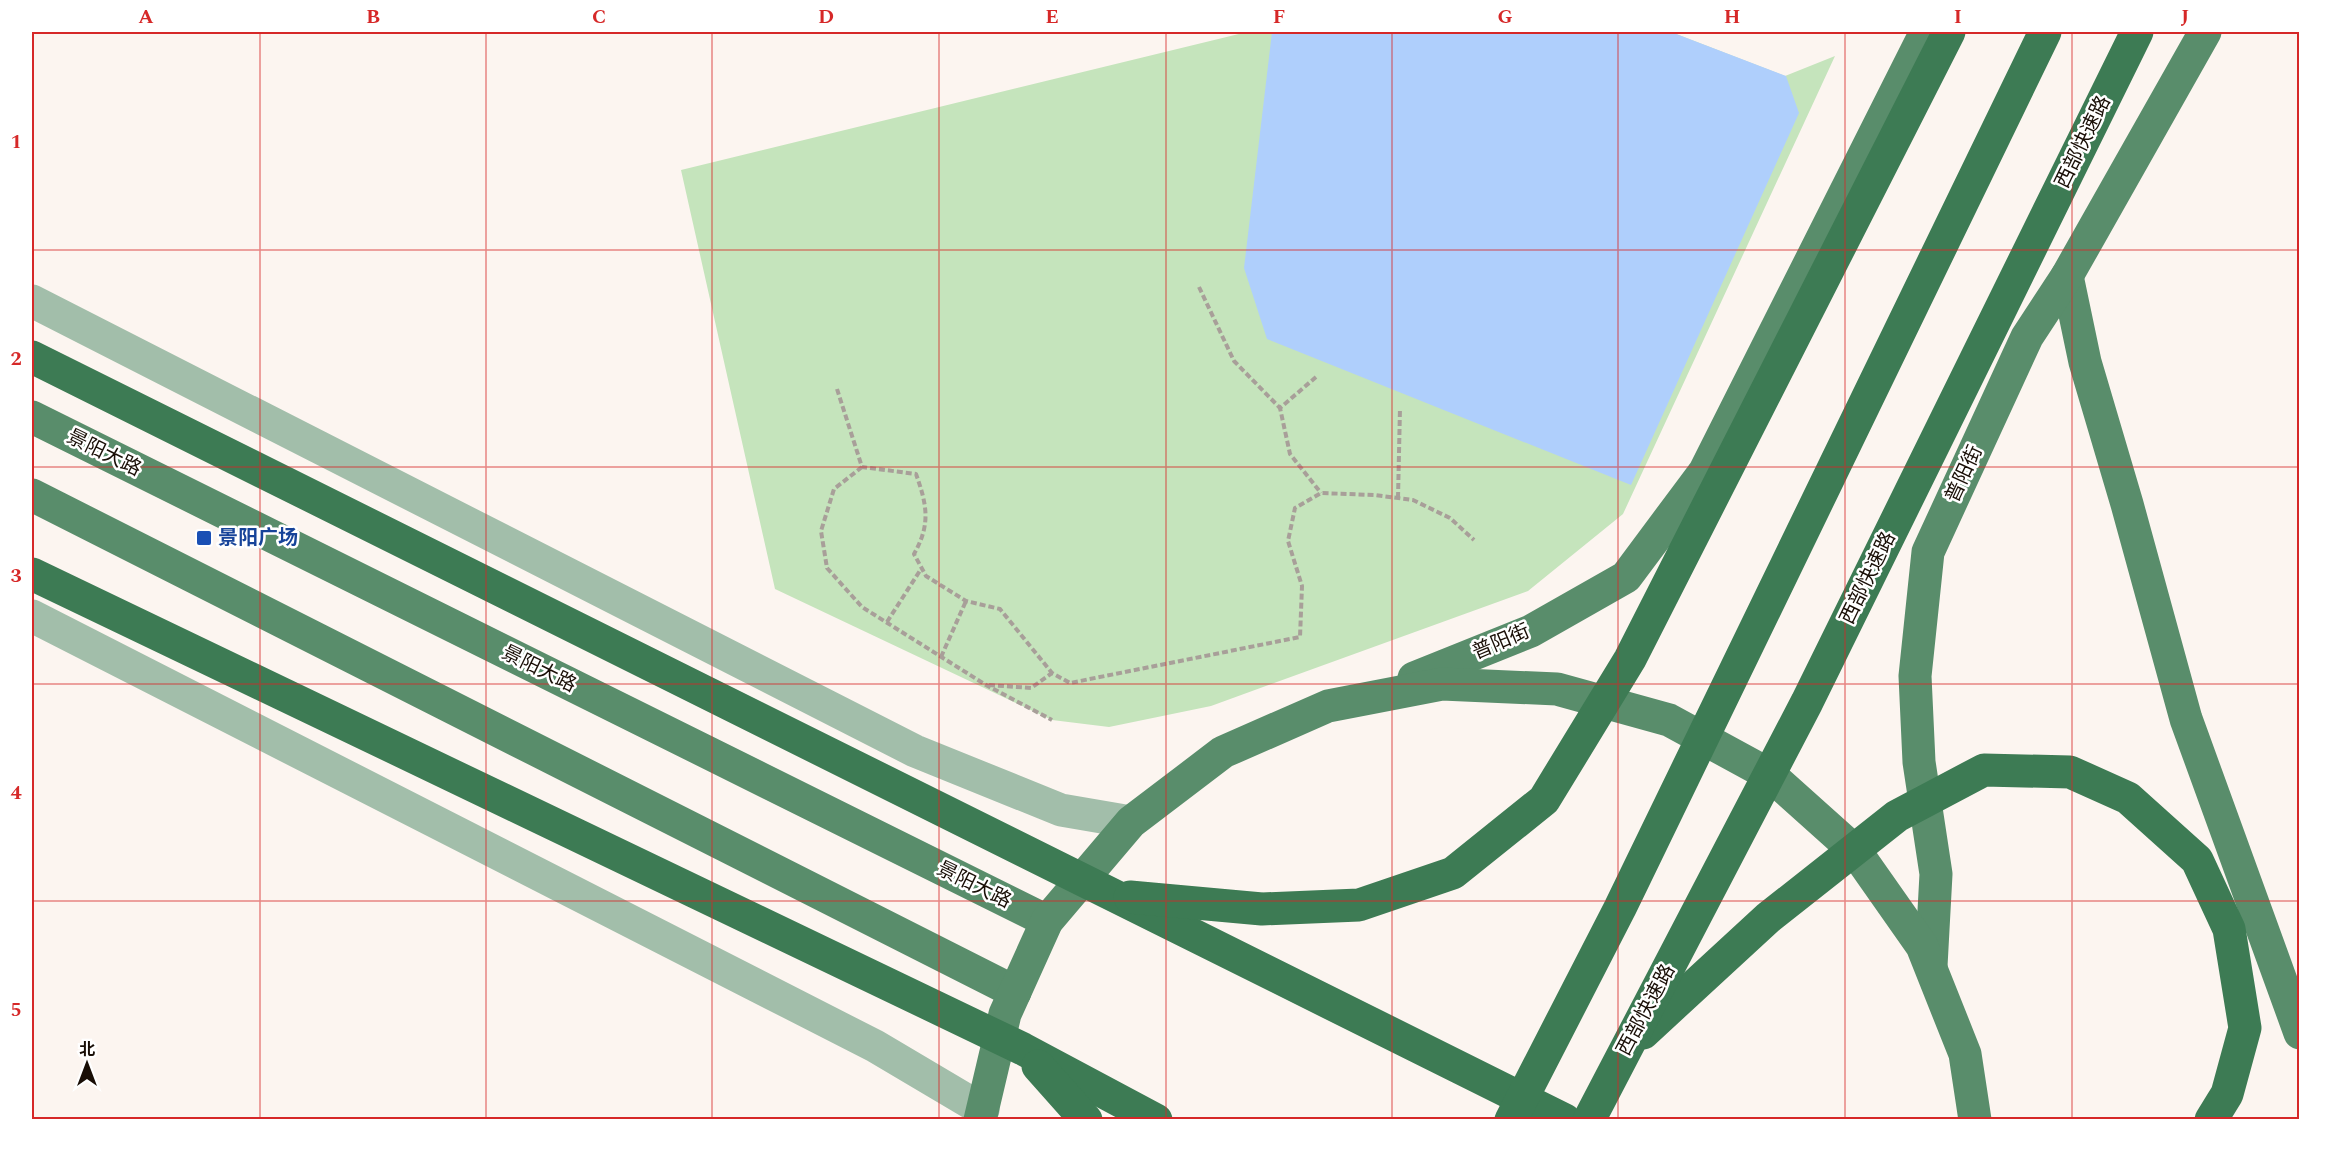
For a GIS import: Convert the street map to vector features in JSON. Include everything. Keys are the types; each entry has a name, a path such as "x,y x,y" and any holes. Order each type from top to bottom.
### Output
{"highway":[{"path":"1111,896 1262,909 1359,905 1452,873 1544,800 1630,659 1949,32"},
{"path":"1510,1119 1620,908 2045,32"},
{"name":"西部快速路","path":"1589,1119 1807,702 2137,32"},
{"path":"32,357 1111,896 1565,1119"},
{"path":"32,574 1023,1049 1156,1119"},
{"path":"1626,1048 1769,917 1897,816 1984,770 2070,772 2128,798 2197,860 2229,929 2245,1028 2227,1094 2211,1119"},
{"path":"1023,1049 1086,1119"}],"main road":[{"name":"普阳街","path":"1358,700 1531,631 1626,577 1705,471 1926,32"},
{"name":"普阳街","path":"1930,968 1936,874 1918,762 1915,676 1928,552 2027,337 2067,276 2205,32"},
{"path":"2067,276 2085,362 2186,719 2300,1034"},
{"name":"景阳大路","path":"32,417 1047,921"},
{"path":"32,495 1015,992"},
{"path":"982,1115 1005,1014 1047,921 1131,822 1223,752 1328,706 1442,684 1557,689 1669,720 1770,775 1856,852 1922,946 1965,1054 1975,1119"}],"street":[{"path":"32,301 915,751 1061,810 1131,822"},
{"path":"32,616 875,1046 982,1115"}],"path":[{"path":"1199,287 1234,361 1280,408 1290,454 1321,493"},
{"path":"1280,408 1316,377"},
{"path":"837,389 862,466"},
{"path":"1398,498 1400,408"},
{"path":"1052,720 986,685 862,607 827,568 821,531 834,489 862,466 916,474 926,504 922,540 914,554 926,576 966,601 1000,609 1052,674 1071,683 1300,638 1302,586 1288,541 1295,508 1321,493 1374,495 1413,500 1450,518 1474,540"},
{"path":"887,622 922,568"},
{"path":"941,657 966,601"},
{"path":"986,685 1031,688 1052,674"}],"green space":[{"path":"1247,32 1671,32 1785,76 1835,56 1623,514 1528,591 1211,706 1109,727 1052,720 775,589 681,170"}],"water":[{"path":"1272,32 1671,32 1786,76 1799,113 1631,485 1267,339 1244,268"}],"place":[{"name":"景阳广场","path":"204,538"}]}
